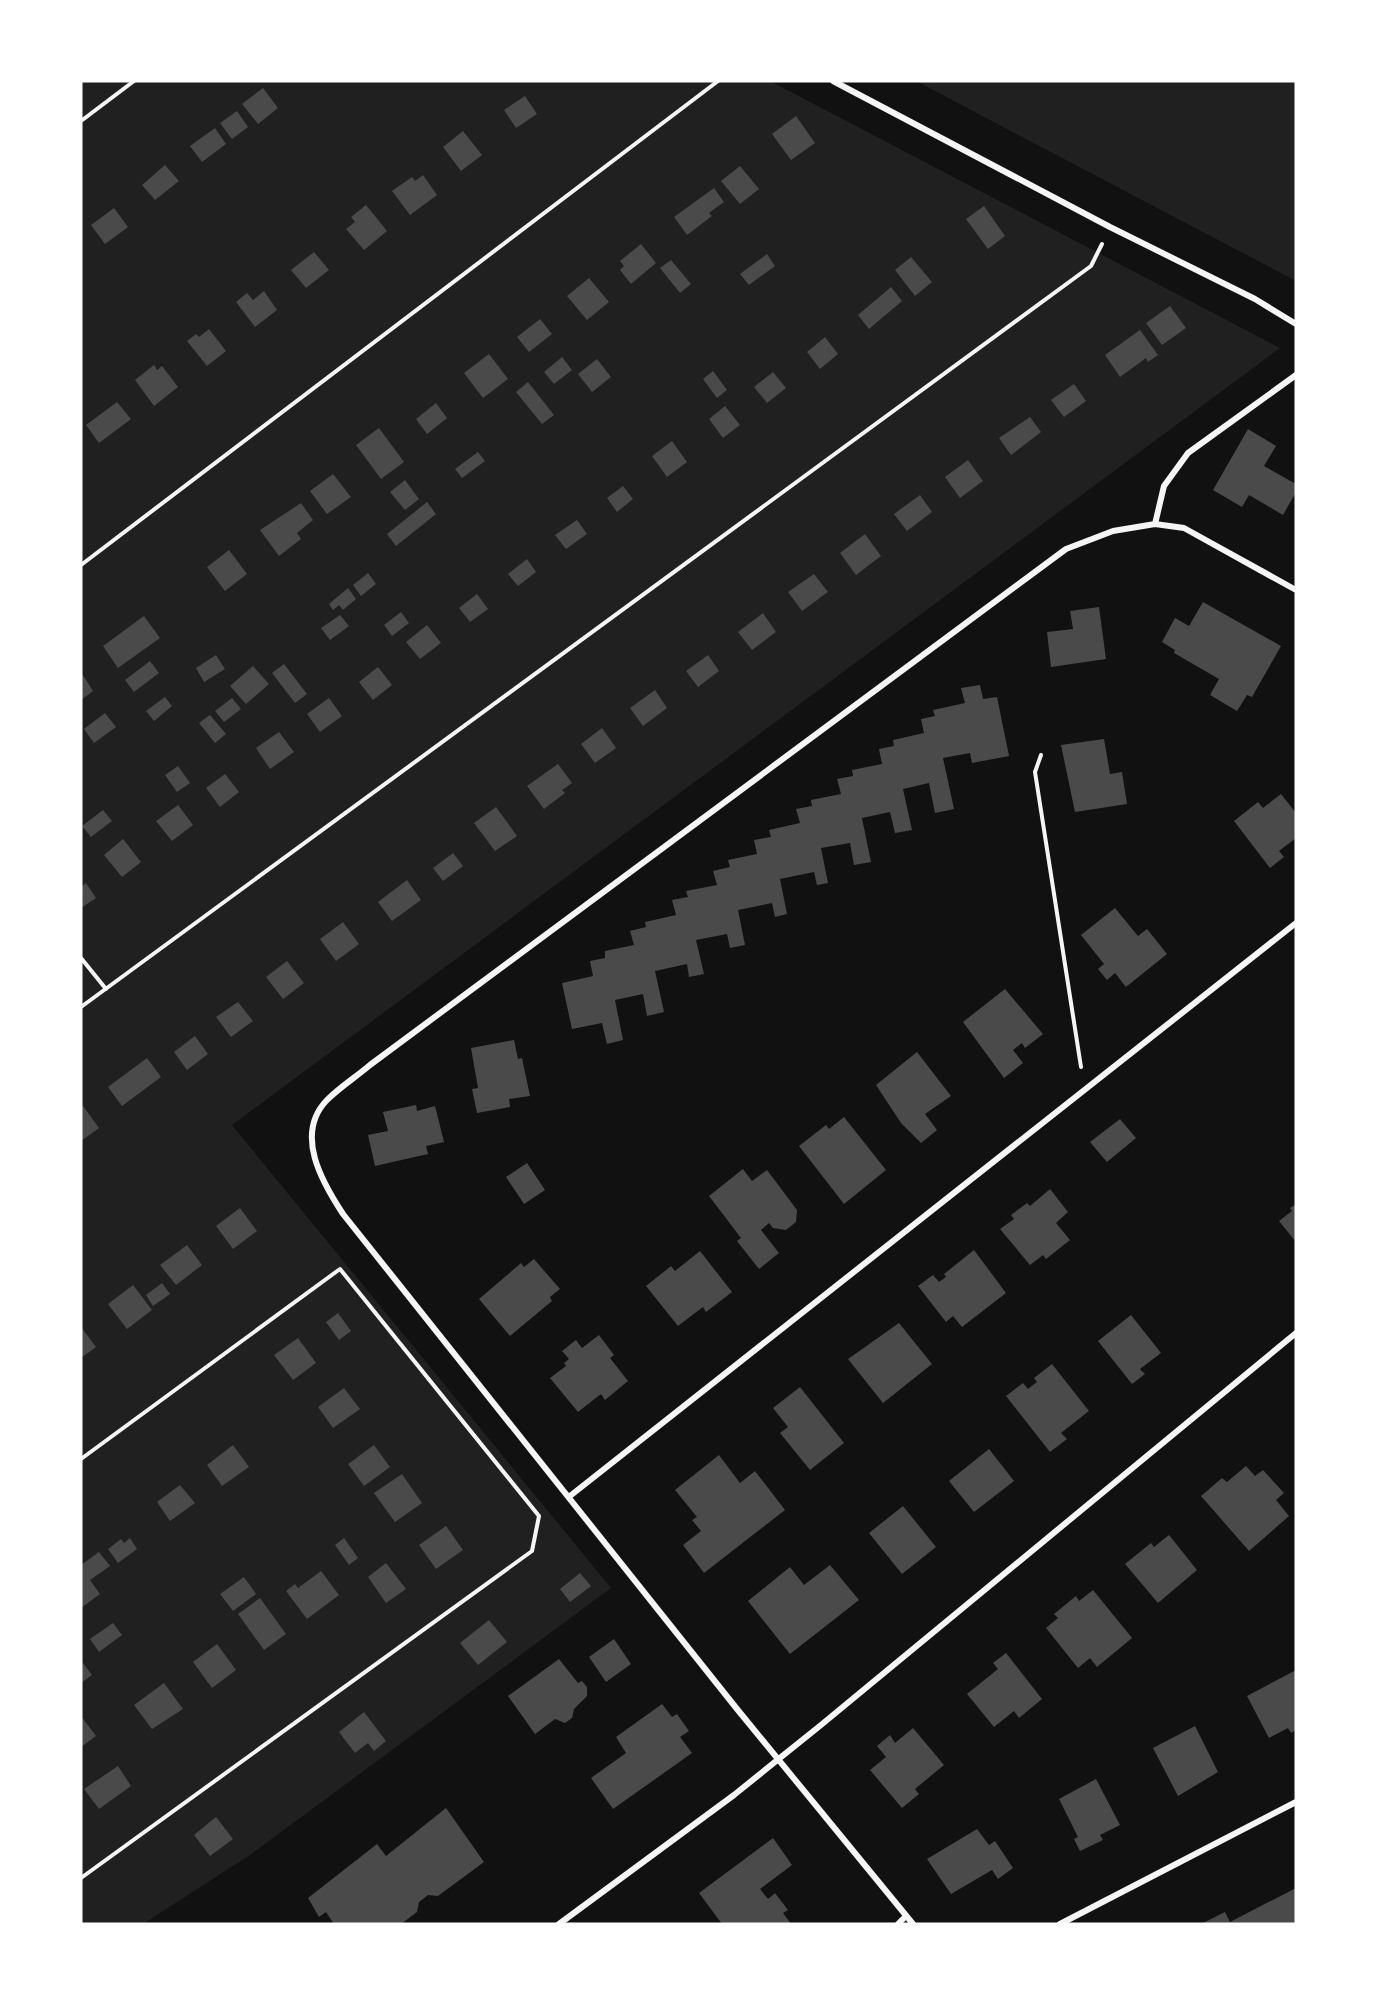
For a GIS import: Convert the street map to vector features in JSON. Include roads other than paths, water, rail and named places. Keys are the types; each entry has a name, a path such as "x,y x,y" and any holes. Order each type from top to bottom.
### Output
{"street":[{"path":"833,81 1110,227 1255,299 1296,324"},
{"path":"1155,524 1164,486 1188,453 1296,375"},
{"path":"913,1924 905,1917 343,1214 326,1189 313,1150 312,1133 317,1114 326,1101 370,1065 1066,549 1113,531 1155,524 1184,528 1296,590"},
{"path":"570,1496 1296,923"},
{"path":"559,1924 779,1759 1296,1333"},
{"path":"1060,1924 1296,1802"},
{"path":"898,1924 905,1917"}]}
